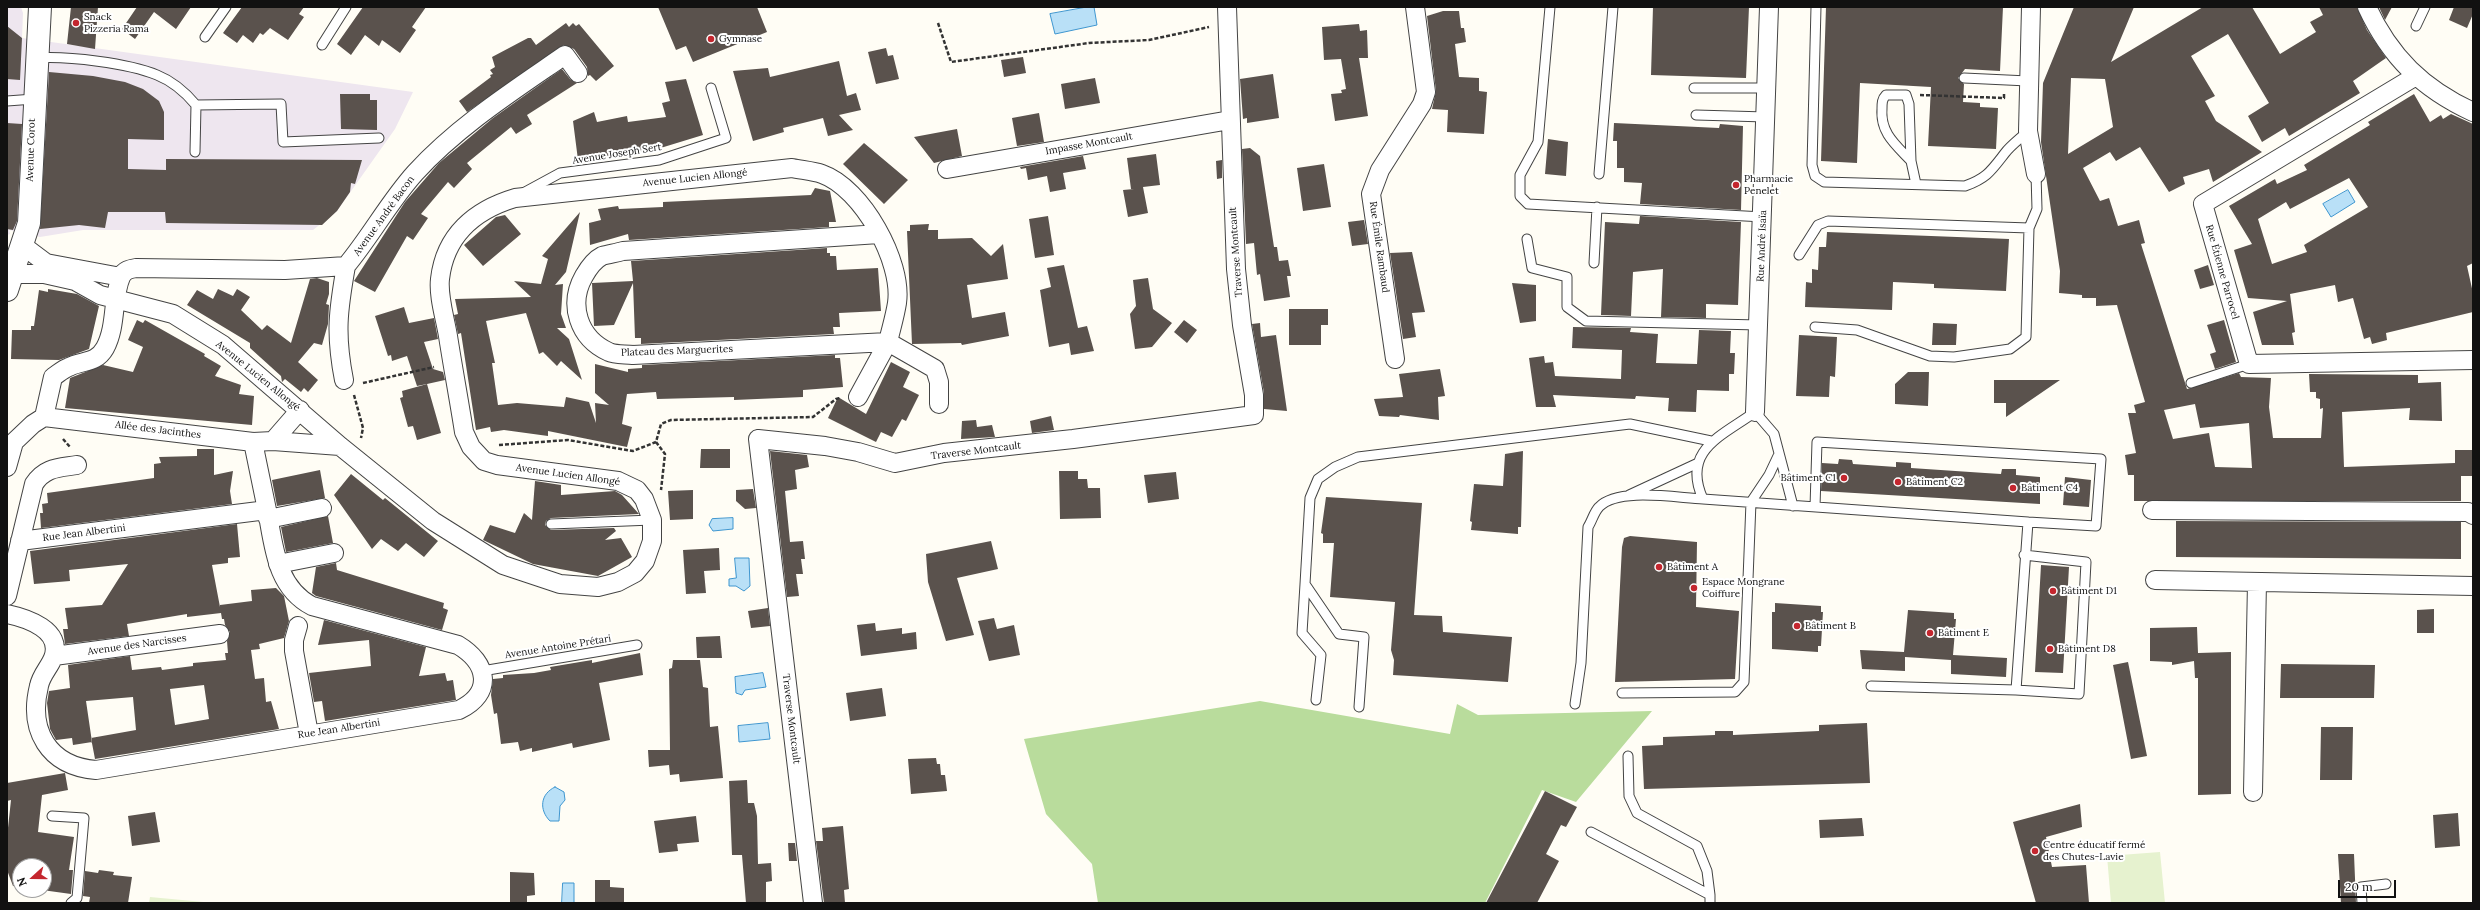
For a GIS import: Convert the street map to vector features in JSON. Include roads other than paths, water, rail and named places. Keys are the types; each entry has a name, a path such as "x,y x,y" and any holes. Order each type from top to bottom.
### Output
{"street":[{"name":"Avenue Corot","path":"9,282 28,223 40,7"},
{"name":"Rue Émile Rambaud","path":"1395,359 1371,194 1380,170 1422,104 1426,92 1415,7"},
{"name":"Rue André Isaïa","path":"1755,412 1763,217 1769,7"},
{"path":"2032,7 2028,81 2028,131 2036,174"},
{"path":"2367,7 2387,44 2416,76 2446,99 2473,112"},
{"name":"Traverse Montcault","path":"813,903 758,439 831,447 858,452 895,463 944,453 1073,440 1254,415 1254,395 1242,325 1236,269 1227,15"},
{"name":"Avenue André Bacon","path":"346,266 415,173 447,142 489,107 565,55 578,73"},
{"name":"Rue Étienne Parrocel","path":"2249,364 2203,204 2416,76"},
{"name":"Impasse Montcault","path":"947,169 1230,120"},
{"name":"Avenue Lucien Allongé","path":"9,282 44,274 75,281 100,295 173,314 223,346 300,410 340,446 433,521 482,554 503,565 560,584 598,587 618,582 635,573 645,561 652,541 652,520 644,499 637,490 618,480 497,465 478,457 471,447 464,432 440,280 448,249 471,218 493,204 515,198 792,168 822,174 839,185 856,198 879,234"},
{"path":"858,397 888,342 897,302 896,276 889,253 879,234"},
{"name":"Plateau des Marguerites","path":"879,234 623,251 601,256 589,268 577,288 574,304 585,334 597,346 610,353 633,354 888,342"},
{"path":"22,245 46,263 121,277"},
{"path":"7,467 14,442 33,424 44,417 53,377 70,366 86,363 98,357 105,348 115,320 121,277 126,270 136,268 285,270 346,266 337,327 339,352 348,383"},
{"path":"888,342 935,369 939,382 939,404"},
{"path":"2249,364 2473,360"},
{"path":"273,441 300,410"},
{"name":"Allée des Jacinthes","path":"44,417 253,442 273,441 340,446"},
{"path":"253,442 278,564 290,589 299,599 312,606 458,645 476,657 482,670"},
{"path":"7,596 34,484 40,474 49,469 75,465"},
{"name":"Rue Jean Albertini","path":"20,541 322,508"},
{"path":"2152,510 2468,512 2473,515"},
{"path":"278,564 334,553"},
{"path":"2155,580 2473,586"},
{"path":"2253,792 2257,582"},
{"path":"7,614 31,620 49,634 53,644 54,656"},
{"path":"298,626 294,640 294,651 309,734"},
{"name":"Avenue des Narcisses","path":"54,656 220,634"},
{"name":"Rue Jean Albertini","path":"54,656 40,679 37,694 36,714 41,735 48,750 85,769 96,770 459,710 470,704 481,690 482,670"}],"lane":[{"path":"205,37 226,7"},
{"path":"322,45 346,7"},
{"path":"1550,7 1538,142 1520,175 1520,196 1528,204 1763,217"},
{"path":"1599,174 1613,7"},
{"path":"1816,7 1812,165 1815,176 1824,182 1965,186 1982,180 1996,166 2006,152 2028,131"},
{"path":"2416,26 2425,7"},
{"path":"36,58 115,65 157,75 186,93 196,105 195,152"},
{"path":"1964,78 2028,81"},
{"name":"Avenue Joseph Sert","path":"515,198 560,173 660,160 726,138 711,88"},
{"path":"1694,88 1767,88"},
{"path":"1912,161 1888,136 1881,121 1883,99 1886,95 1906,95 1909,104 1912,161 1916,184"},
{"path":"7,101 34,99"},
{"path":"196,105 281,104 283,142 379,138"},
{"path":"1696,115 1766,117"},
{"path":"1816,327 1857,330 1930,356 1954,357 2010,349 2026,337 2029,228 2037,209 2036,174"},
{"path":"1594,264 1597,207"},
{"path":"1799,255 1818,225 1828,221 2029,228"},
{"path":"1527,239 1532,268 1567,277 1567,307 1586,321 1759,326"},
{"path":"2191,384 2249,364"},
{"path":"1702,499 1696,485 1698,463 1711,441 1755,412 1774,434 1778,456 1793,506"},
{"path":"1316,700 1321,655 1302,633 1310,498 1318,479 1335,467 1358,457 1630,424 1711,441"},
{"path":"1628,495 2096,526 2101,459 1818,442 1815,507"},
{"path":"1622,693 1735,692 1744,682 1751,502 1769,475 1778,456"},
{"path":"1574,704 1581,663 1588,527 1599,507 1611,499 1628,495 1698,463"},
{"path":"551,524 652,520"},
{"path":"2016,690 2024,555 2028,522"},
{"path":"1872,686 2016,690 2079,694 2086,562 2024,555"},
{"path":"1305,584 1339,634 1364,637 1358,707"},
{"name":"Avenue Antoine Prétari","path":"482,670 637,645"},
{"path":"1628,756 1629,796 1637,813 1697,846 1707,871 1710,899"},
{"path":"52,816 84,818 77,898 71,903"},
{"path":"1591,832 1710,899"},
{"path":"2362,903 2361,887 2386,884"}],"water":[{"path":"1094,7 1097,25 1055,34 1050,14"},
{"path":"2348,190 2355,202 2331,217 2323,204"},
{"path":"733,518 733,529 713,531 709,525 712,519"},
{"path":"735,558 749,558 750,586 744,591 736,586 729,586 729,579 736,578"},
{"path":"763,673 766,687 745,690 742,695 736,693 735,677"},
{"path":"768,723 770,739 739,742 738,726"},
{"path":"555,787 564,792 565,800 560,806 559,821 550,821 544,812 543,802 546,794"},
{"path":"563,883 574,883 574,903 562,903"}],"place":[{"name":"Snack Pizzeria Rama","path":"76,23"},
{"name":"Gymnase","path":"711,39"},
{"name":"Pharmacie Penelet","path":"1736,185"},
{"name":"Bâtiment C1","path":"1844,478"},
{"name":"Bâtiment C2","path":"1898,482"},
{"name":"Bâtiment C4","path":"2013,488"},
{"name":"Bâtiment A","path":"1659,567"},
{"name":"Espace Mongrane Coiffure","path":"1694,588"},
{"name":"Bâtiment D1","path":"2053,591"},
{"name":"Bâtiment B","path":"1797,626"},
{"name":"Bâtiment E","path":"1930,633"},
{"name":"Bâtiment D8","path":"2050,649"},
{"name":"Centre éducatif fermé des Chutes-Lavie","path":"2035,851"}]}
